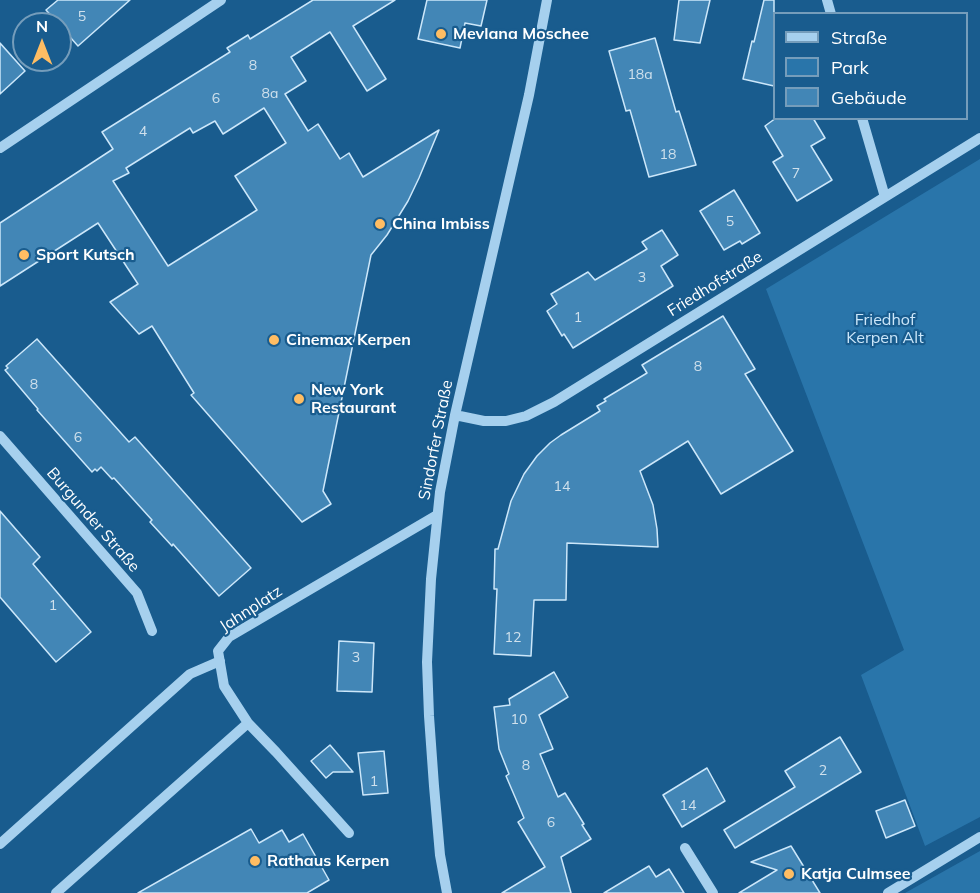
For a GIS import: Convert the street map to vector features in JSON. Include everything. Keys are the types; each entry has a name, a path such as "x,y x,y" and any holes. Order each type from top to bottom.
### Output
{"street":[{"path":"0,148 220,0"},
{"name":"Sindorfer Straße","path":"447,893 438,841 427,662 437,515 454,415 529,95 547,0"},
{"path":"863,120 885,197"},
{"name":"Friedhofstraße","path":"454,415 484,421 506,421 526,416 554,402 980,138"},
{"name":"Burgunder Straße","path":"0,436 137,593 152,631"},
{"name":"Jahnplatz","path":"220,661 218,651 229,637 437,515"},
{"path":"0,844 190,674 220,661 224,686 248,723 349,833"},
{"path":"56,893 248,723"},
{"path":"888,893 980,837"},
{"path":"685,848 713,893"}],"green space":[{"name":"Friedhof Kerpen Alt","path":"980,159 980,817 925,846 861,675 904,650 766,289"},
{"path":"980,851 980,893 905,893"}],"building":[{"path":"58,0 130,0 78,46 72,39 72,12 48,12 46,10"},
{"path":"313,0 395,0 353,26 386,79 367,91 330,32 291,57 306,81 285,94 308,131 318,124 340,159 349,153 363,177 439,130 408,201 387,235 371,255 323,491 331,504 302,522 191,395 194,393 152,326 139,334 110,302 138,284 98,223 0,286 0,223 113,149 102,132 230,52 227,48 248,35 250,39","holes":["264,108 286,143 235,176 257,210 168,266 113,181 129,173 126,168 190,128 193,133 215,121 223,134"]},
{"name":"Mevlana Moschee","path":"427,0 487,0 481,26 465,23 460,48 418,39"},
{"path":"679,0 710,0 700,43 674,40"},
{"path":"764,0 774,0 773,86 743,79 752,41 754,42"},
{"path":"655,38 676,112 679,111 696,165 649,177 630,110 626,111 609,51"},
{"path":"0,43 12,56 12,72 24,72 0,94"},
{"path":"773,120 814,120 825,138 811,146 832,180 797,201 773,162 783,156 765,126"},
{"path":"734,190 760,233 742,244 740,241 724,250 700,211"},
{"path":"662,230 678,255 661,266 673,286 573,348 564,334 562,336 547,311 557,304 551,294 588,272 595,280 647,249 642,242"},
{"path":"723,316 755,369 745,374 793,451 721,494 688,441 640,471 653,505 658,547 567,543 566,600 534,600 531,656 494,654 497,589 494,589 495,549 498,549 511,501 524,474 550,443 600,411 597,406 606,401 604,399 647,373 642,365"},
{"path":"37,339 129,442 135,437 251,568 219,596 173,544 172,546 150,522 152,520 114,478 112,479 101,467 92,472 5,370 8,368 6,366"},
{"path":"0,511 40,557 33,564 91,632 56,662 0,597"},
{"path":"339,641 374,643 372,692 337,691"},
{"path":"554,672 568,697 539,715 553,749 540,754 558,797 565,793 591,839 561,857 571,893 502,893 545,867 518,822 524,818 506,776 509,774 499,749 494,707 510,705 509,699"},
{"path":"840,737 861,772 735,848 724,830 795,787 785,771"},
{"path":"330,745 353,772 333,772 326,778 311,761"},
{"path":"384,751 388,793 363,795 358,753"},
{"path":"707,768 725,801 682,827 663,795"},
{"path":"905,800 915,826 886,838 876,811"},
{"name":"Rathaus Kerpen","path":"251,829 259,843 282,830 289,842 303,834 329,880 307,893 138,893"},
{"name":"Katja Culmsee","path":"791,846 820,893 739,893 777,870 751,862"},
{"path":"649,866 656,877 669,869 684,893 604,893"}],"place":[{"name":"Mevlana Moschee","path":"441,34"},
{"name":"China Imbiss","path":"380,224"},
{"name":"Sport Kutsch","path":"24,255"},
{"name":"Cinemax Kerpen","path":"274,340"},
{"name":"New York Restaurant","path":"299,399"},
{"name":"Rathaus Kerpen","path":"255,861"},
{"name":"Katja Culmsee","path":"789,874"}]}
